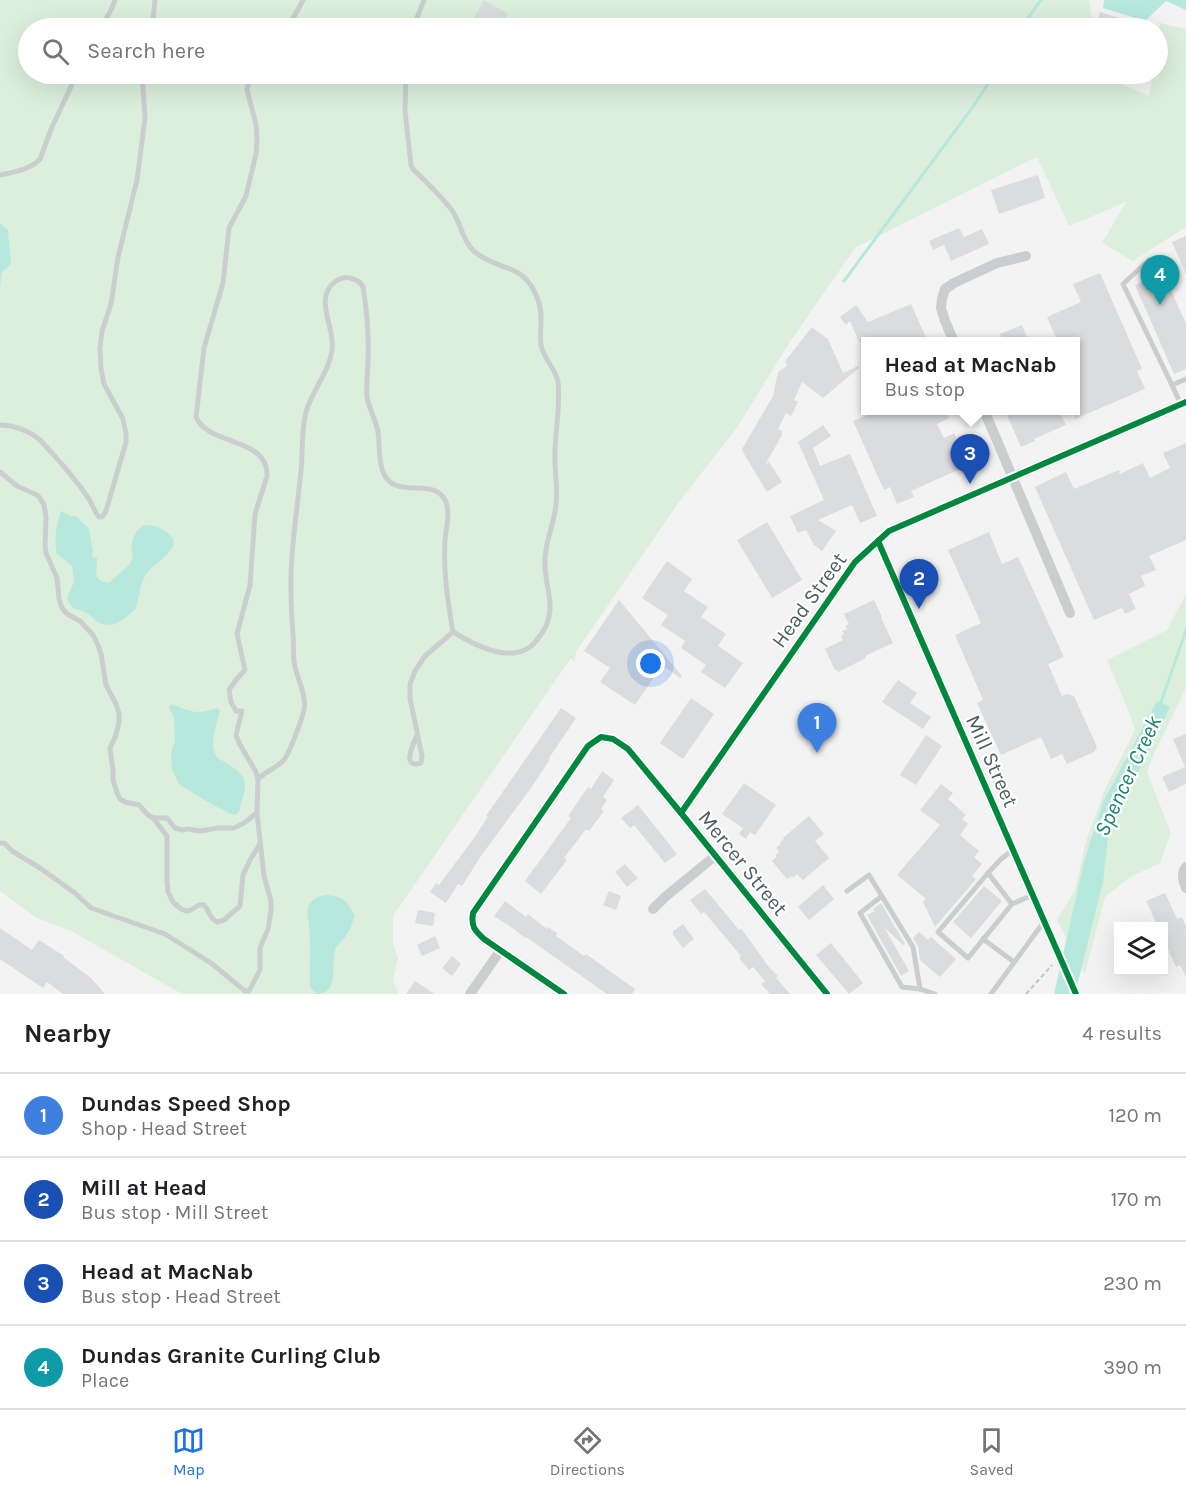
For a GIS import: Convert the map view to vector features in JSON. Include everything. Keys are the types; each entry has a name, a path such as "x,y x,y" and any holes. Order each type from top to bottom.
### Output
{"street":[{"path":"952,337 941,308 945,289 997,263 1026,256"},
{"name":"Head Street","path":"681,813 855,562 889,531 1183,404"},
{"path":"986,415 1070,613"},
{"name":"Mill Street","path":"878,541 1076,994"},
{"name":"Mercer Street","path":"500,951 476,932 471,923 473,913 588,746 601,737 613,739 628,749 827,994"},
{"path":"653,909 715,856"},
{"path":"1185,869 1183,881 1186,888"},
{"path":"470,994 500,951 564,994"}],"lane":[{"path":"106,18 115,0"},
{"path":"153,18 154,0"},
{"path":"293,18 303,0"},
{"path":"416,18 424,0"},
{"path":"0,175 28,168 40,159 72,84"},
{"path":"0,425 15,427 40,440 77,482 99,517 102,517 106,511 126,442 126,434 123,419 104,384 100,348 102,331 111,304 118,256 137,180 145,118 143,84"},
{"path":"0,843 4,843 12,851 75,893 91,908 165,934 211,963 245,992 249,991 260,970 260,948 271,921 271,901 264,876 260,844 258,779 236,735 242,711 236,711 231,702 229,690 245,670 237,634 250,585 255,514 268,471 264,461 253,450 208,431 199,424 196,417 204,348 224,283 229,228 246,196 256,154 256,124 247,90 248,84"},
{"path":"258,779 286,757 304,707 294,664 291,593 294,533 302,460 303,426 309,401 322,379 332,350 325,304 328,290 334,283 344,278 352,278 363,287 368,349 367,396 376,424 381,465 385,476 391,483 403,488 438,492 447,504 445,578 453,632 472,644 501,652 516,652 530,647 549,619 551,604 544,563 557,500 555,459 558,384 542,348 541,311 530,283 522,274 475,252 466,241 452,210 413,169 405,111 406,84"},
{"path":"1149,260 1123,284 1183,404"},
{"path":"1172,385 1186,379"},
{"path":"0,472 17,486 37,495 44,505 46,553 57,578 62,608 87,628 98,645 106,685 119,714 116,735 110,748 114,787 120,799 139,805 167,836 167,881 168,892 173,902 186,911 204,905 211,919 217,922 224,920 240,906 243,875 260,844"},
{"path":"417,735 409,755 409,759 416,765 421,763 422,756 410,699 410,684 420,663 435,646 453,632"},
{"path":"442,641 454,636 461,637"},
{"path":"153,818 166,818 175,828 182,830 200,831 234,828 258,813"},
{"path":"1013,850 988,873 938,932 968,958 1012,904 1033,895"},
{"path":"988,873 1012,904"},
{"path":"847,891 869,875 913,947 920,989"},
{"path":"882,896 860,913 902,987 935,994"},
{"path":"991,994 1044,921"},
{"path":"983,939 1014,963"}],"path":[{"path":"1026,994 1059,956"}],"shaded area":[{"path":"0,0 1089,0 1092,18 18,18 18,84 1122,84 1149,96 1151,84 1168,84 1168,25 1186,29 1186,227 1133,261 1102,243 1126,202 1069,226 1037,157 855,248 790,342 736,429 679,502 576,652 574,662 571,658 393,916 393,944 398,959 393,981 399,994 182,994 71,931 35,917 0,891"},
{"path":"1186,594 1186,688 1147,772 1171,833 1160,863 1130,877 1105,897 1085,974 1057,920 1075,890 1086,841 1105,789 1135,730 1107,660 1167,630"}],"water":[{"path":"1104,0 1186,0 1186,10 1166,1 1148,18 1135,18 1103,8"},
{"path":"0,223 8,230 11,264 2,272 0,289"},
{"path":"61,511 76,516 89,529 92,557 97,558 97,575 104,582 109,583 129,565 133,558 134,535 144,525 160,528 173,539 173,545 166,556 145,576 135,609 117,623 109,625 100,623 87,613 73,607 67,598 74,582 72,566 57,554 56,549 56,532"},
{"path":"1157,701 1170,707 1132,785 1120,799 1110,821 1103,882 1075,994 1054,994 1085,858 1103,802"},
{"path":"172,704 194,712 217,708 220,710 214,736 214,751 218,759 242,776 245,787 236,815 206,801 179,784 172,769 171,753 175,741 174,716 169,708"},
{"path":"325,895 336,896 344,900 355,916 348,932 335,950 332,983 329,989 317,994 310,987 308,909 314,899"}],"building":[{"path":"484,0 508,14 506,18 474,18"},
{"path":"1100,12 1118,18 1098,18"},
{"path":"1038,175 1045,198 999,214 991,190"},
{"path":"959,228 964,237 982,229 989,244 951,261 944,245 933,250 929,241"},
{"path":"1186,236 1186,274 1172,242"},
{"path":"1163,272 1186,324 1186,369 1174,374 1135,285"},
{"path":"1100,273 1142,369 1137,371 1145,389 1075,419 1075,415 1080,415 1080,337 1056,337 1047,317 1081,302 1073,284"},
{"path":"911,304 926,337 861,337 861,342 859,342 850,321 846,325 840,317 856,305 868,322"},
{"path":"1022,325 1027,337 1001,337 1000,334"},
{"path":"812,327 828,339 843,373 858,366 859,368 823,398 802,382 794,400 798,402 791,416 786,413 778,429 782,431 782,435 765,465 769,462 782,482 767,492 742,449 773,396 778,372 787,366 785,361"},
{"path":"867,415 948,415 949,418 937,424 944,438 954,433 969,465 911,491 914,497 897,504 890,487 884,490 853,421"},
{"path":"1007,415 1061,415 1066,425 1021,447"},
{"path":"823,425 831,436 813,448 820,466 850,454 877,516 860,523 852,505 818,520 836,531 822,551 814,545 806,530 798,533 790,516 824,500 798,442"},
{"path":"1186,443 1186,540 1149,556 1156,570 1141,576 1145,586 1129,594 1136,609 1125,614 1122,608 1094,620 1035,487 1066,472 1074,489 1119,470 1120,474 1143,463 1150,478 1170,468 1163,453"},
{"path":"767,522 802,580 772,598 737,540"},
{"path":"989,532 1002,564 1018,557 1064,657 1048,664 1062,696 1067,694 1074,696 1097,747 1094,752 1067,764 1062,754 1051,759 1041,737 1001,755 977,703 983,700 955,635 981,623 948,550"},
{"path":"667,561 692,579 684,591 708,607 701,617 726,634 718,646 743,663 725,688 701,672 706,665 681,648 685,641 661,625 668,615 642,598"},
{"path":"619,600 682,676 680,678 662,665 635,705 600,682 610,668 584,651"},
{"path":"874,600 893,643 838,672 825,649 843,640 842,631 847,629 845,626 849,624 844,614"},
{"path":"898,680 917,693 910,703 931,717 923,729 882,702"},
{"path":"691,698 714,714 683,759 660,743"},
{"path":"561,708 576,718 531,788 462,886 458,884 446,903 430,892 436,883 439,885 474,838 488,817 486,816"},
{"path":"1186,734 1186,784 1169,792 1162,777 1185,767 1173,739"},
{"path":"926,735 942,746 916,785 900,775"},
{"path":"602,771 614,780 603,797 607,800 601,809 604,811 589,831 586,829 564,858 567,860 541,894 525,881 571,818 568,816 588,787 591,789"},
{"path":"744,783 776,805 755,835 750,832 746,839 739,834 743,828 722,814"},
{"path":"941,784 953,793 948,799 966,815 962,819 968,824 960,835 979,851 974,857 982,864 972,876 976,879 935,927 923,902 926,899 897,875 940,825 920,810"},
{"path":"638,805 677,854 665,863 634,825 630,828 621,818"},
{"path":"809,816 824,834 815,841 829,858 803,880 797,874 787,879 772,861 779,852 776,848 783,838"},
{"path":"625,864 638,878 627,887 615,872"},
{"path":"823,885 834,899 809,920 798,907"},
{"path":"984,886 1002,901 971,938 953,922"},
{"path":"705,889 739,930 741,928 790,994 770,994 761,984 765,981 753,967 749,970 739,958 741,956 704,912 701,914 690,900"},
{"path":"609,891 621,896 616,910 603,905"},
{"path":"1165,893 1177,919 1182,917 1186,926 1186,977 1180,965 1176,967 1168,949 1168,922 1156,922 1146,901"},
{"path":"505,901 526,917 528,914 547,929 548,927 557,933 556,936 635,989 632,994 607,994 494,916"},
{"path":"881,903 905,944 903,945 884,927 909,971 901,976 867,915 875,911 873,909"},
{"path":"418,910 435,913 433,926 415,923"},
{"path":"683,924 694,939 683,948 673,935 673,931"},
{"path":"0,928 32,950 39,940 64,956 91,978 105,994 63,994 47,982 43,988 0,959"},
{"path":"919,932 928,940 931,937 956,959 940,977 920,960 918,946 913,938"},
{"path":"435,936 440,948 422,956 417,945"},
{"path":"831,943 863,983 849,994 816,955"},
{"path":"452,956 461,964 452,976 442,968"},
{"path":"415,981 435,994 406,994"}],"waterway":[{"path":"1028,18 1041,0"},
{"path":"844,281 988,84"},
{"name":"Spencer Creek","path":"1160,705 1186,630"}],"cycle path":[{"path":"681,813 855,562 889,531 1186,402"},
{"path":"878,541 1076,994"},
{"path":"564,994 484,939 474,928 473,913 588,746 601,737 613,739 628,749 827,994"}],"place":[{"name":"Dundas Granite Curling Club","path":"1160,305"},
{"name":"Head at MacNab","path":"970,484"},
{"name":"Mill at Head","path":"919,609"},
{"name":"Dundas Speed Shop","path":"817,753"}]}
